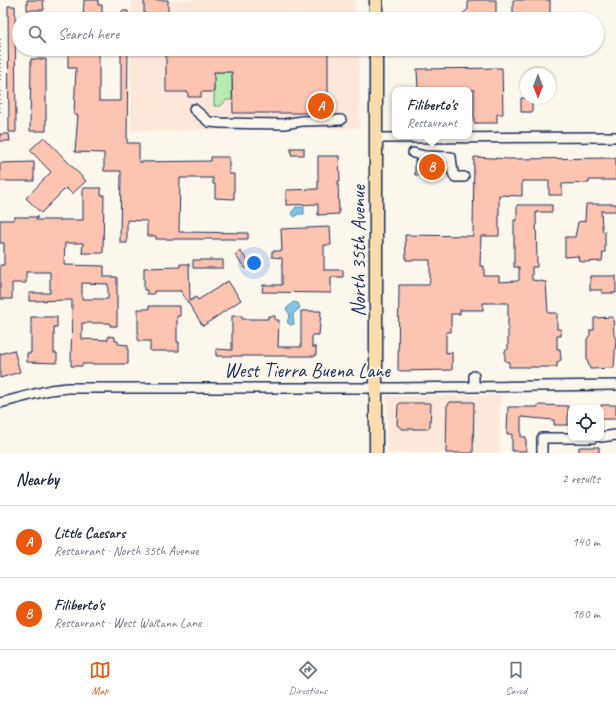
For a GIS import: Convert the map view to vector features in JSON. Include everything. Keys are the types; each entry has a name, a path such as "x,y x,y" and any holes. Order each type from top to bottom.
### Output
{"main road":[{"path":"376,0 376,12"},
{"name":"North 35th Avenue","path":"376,56 376,453"}],"street":[{"path":"194,109 209,122 221,123 284,124 302,121 341,120"},
{"path":"472,138 616,137"},
{"path":"376,138 392,138"},
{"path":"413,153 425,156 451,157 453,173 460,177"},
{"path":"474,376 474,387"},
{"name":"West Tierra Buena Lane","path":"0,402 50,390 68,388 376,388 616,385"},
{"path":"604,437 616,435"},
{"path":"542,453 542,438 568,438"}],"path":[{"path":"0,38 0,112"}],"shaded area":[{"path":"132,0 355,0 355,12 132,12"},
{"path":"131,56 359,56 360,128 131,131"},
{"path":"500,395 500,453 387,453 387,396"}],"green space":[{"path":"214,72 232,72 232,100 226,100 221,106 214,106"}],"water":[{"path":"296,207 304,207 304,214 298,214 295,217 291,213"},
{"path":"293,302 298,303 300,308 293,314 294,324 290,325 287,322 290,315 286,309"}],"building":[{"path":"27,0 43,0 44,10 27,10"},
{"path":"84,0 98,0 98,5 102,5 102,12 83,12"},
{"path":"144,0 168,0 168,12 144,12"},
{"path":"468,0 496,0 496,12 465,12 468,9"},
{"path":"513,0 550,0 550,12 513,12"},
{"path":"8,6 15,6 15,12 12,12 12,56 15,56 16,132 9,132"},
{"path":"68,56 99,56 99,101 121,101 121,56 128,56 127,143 139,143 139,162 211,161 211,157 229,157 229,174 234,174 234,199 215,198 215,184 213,184 213,178 180,178 179,232 248,233 248,239 156,239 156,236 147,236 147,221 127,220 127,243 120,243 121,171 104,171 104,153 75,152 78,115 74,115 76,68 68,68"},
{"path":"166,56 328,56 328,113 233,113 232,72 214,72 214,92 201,92 201,97 188,97 188,92 166,92"},
{"path":"31,59 46,59 46,131 30,131"},
{"path":"502,68 503,114 497,114 497,123 474,123 474,90 472,90 472,87 418,87 417,69"},
{"path":"521,104 532,104 532,112 521,112"},
{"path":"0,134 9,134 10,141 0,141"},
{"path":"44,137 86,181 72,194 66,188 41,213 26,198 51,172 30,150"},
{"path":"291,148 304,148 304,155 291,155"},
{"path":"318,156 339,156 339,214 318,215 318,204 286,205 286,190 318,189"},
{"path":"474,157 510,159 616,158 616,180 589,180 589,183 562,184 562,195 549,195 549,181 522,181 522,196 499,195 499,236 481,236 480,266 484,266 484,276 499,276 499,282 517,281 519,280 519,267 514,267 514,220 517,220 517,205 552,205 552,212 536,212 537,267 532,267 532,280 546,282 548,313 557,313 557,329 561,329 561,336 557,336 557,349 560,349 561,360 557,362 557,367 509,367 509,362 505,361 505,351 508,349 508,303 483,303 483,310 460,310 460,314 451,314 451,332 446,332 446,353 452,352 452,370 398,371 399,285 429,285 430,280 430,260 406,260 405,235 473,236"},
{"path":"415,160 446,163 447,174 415,175"},
{"path":"34,162 34,181 0,181 0,163"},
{"path":"83,188 101,188 101,195 104,195 103,253 82,253 83,243 65,243 64,265 104,266 104,277 117,277 117,326 110,326 110,323 82,323 82,339 108,340 108,336 115,337 115,341 118,341 118,344 128,345 128,364 82,364 82,366 71,366 72,300 29,301 29,293 50,293 50,272 26,272 26,283 12,283 12,299 0,299 0,265 4,265 4,243 0,243 0,220 14,220 14,217 38,217 35,220 83,220","holes":["82,283 108,284 108,299 82,299"]},
{"path":"586,204 616,204 616,211 601,211 603,232 605,231 605,252 603,252 602,261 584,262 579,261 578,256 565,257 565,237 575,237 578,222 585,221"},
{"path":"330,227 331,245 324,245 324,270 343,270 343,277 331,277 331,293 262,292 263,285 282,285 282,258 272,257 272,251 282,251 281,229"},
{"path":"240,251 254,268 245,268 235,255"},
{"path":"193,260 223,260 223,268 193,268"},
{"path":"180,264 189,264 190,301 196,297 198,300 228,281 241,300 203,326 180,290 154,291 154,294 147,294 147,290 144,290 144,268 180,267"},
{"path":"590,276 616,276 616,293 602,293 602,290 590,290"},
{"path":"149,306 180,306 180,316 177,316 177,342 179,342 179,351 150,351 150,341 138,341 138,309 149,309"},
{"path":"301,311 321,311 319,335 312,335 312,347 316,347 316,356 216,356 216,349 232,350 232,316 242,316 242,319 268,319 268,316 275,316 275,320 279,320 278,347 301,347"},
{"path":"31,317 57,317 57,327 54,327 54,353 57,353 57,363 27,362 27,353 31,353"},
{"path":"613,317 614,335 616,339 614,368 590,369 587,360 587,339 590,335 590,330 594,330 594,318"},
{"path":"14,350 20,372 0,378 0,354"},
{"path":"450,402 474,402 473,453 446,453 447,406"},
{"path":"400,403 431,403 430,426 428,429 402,429 397,425 398,405"},
{"path":"538,405 568,406 568,425 554,425 554,420 521,417 521,437 526,437 526,451 512,451 512,434 507,434 508,407 538,407"},
{"path":"604,405 616,405 616,419 604,419"},
{"path":"579,447 599,447 599,453 579,453"}],"place":[{"name":"Little Caesars","path":"321,106"},
{"name":"Filiberto's","path":"432,167"}]}
